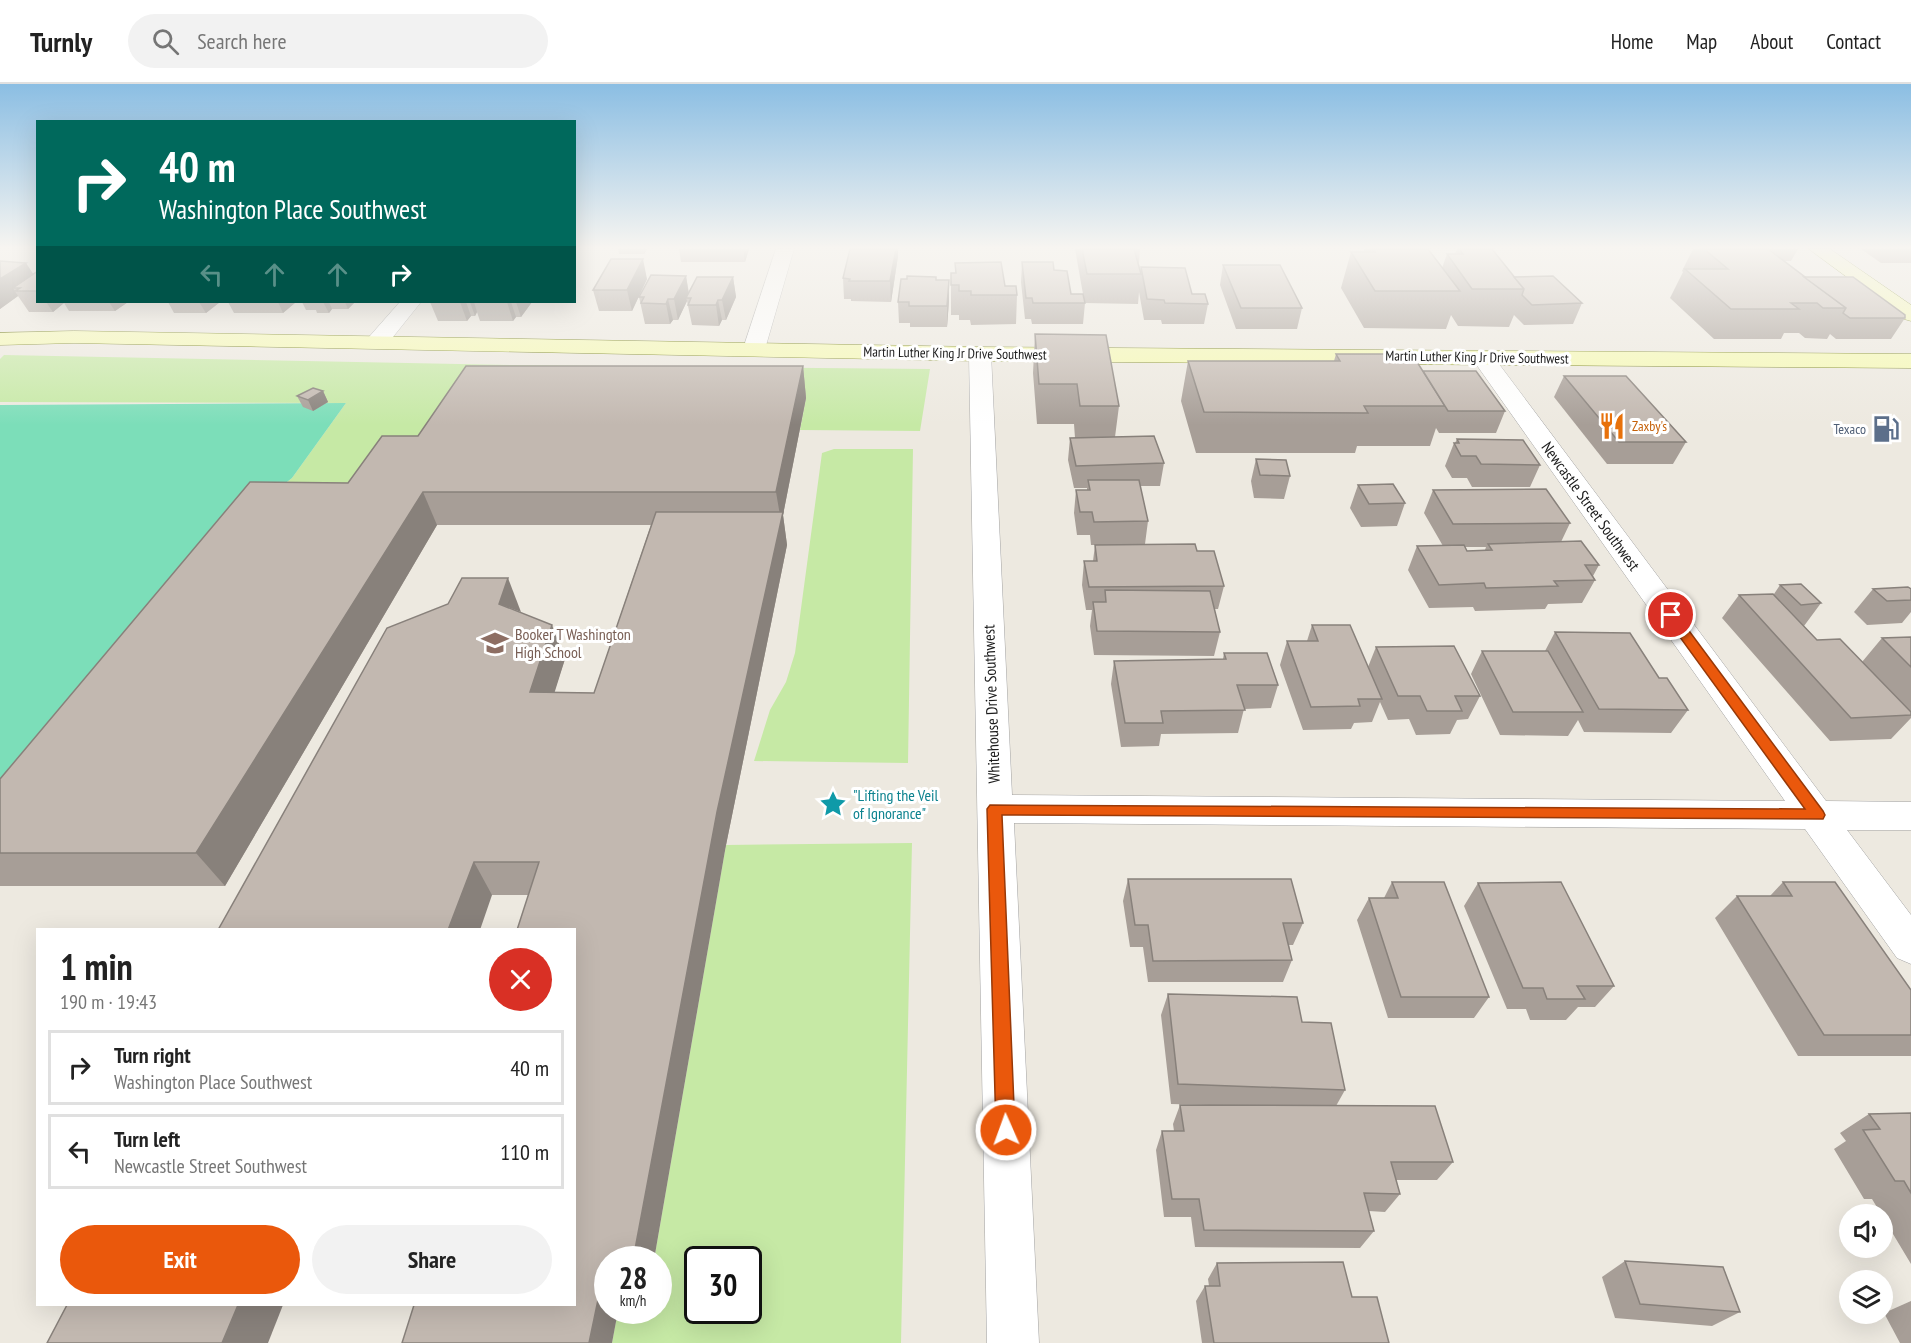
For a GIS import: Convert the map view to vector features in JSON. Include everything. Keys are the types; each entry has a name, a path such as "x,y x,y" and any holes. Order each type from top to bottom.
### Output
{"main road":[{"name":"Martin Luther King Jr Drive Southwest","path":"0,339 74,337 980,354 1911,361"}],"street":[{"path":"377,342 406,308"},
{"path":"754,349 767,308"},
{"name":"Whitehouse Drive Southwest","path":"980,354 1013,1343"},
{"name":"Newcastle Street Southwest","path":"1482,357 1911,946"},
{"path":"995,809 1911,816"}],"green space":[{"path":"4,355 512,365 930,369 920,431 800,430 806,398 432,468 234,524 292,478 346,403 0,402 0,359"},
{"path":"346,403 292,478 234,524 0,784 0,405"},
{"path":"834,449 913,449 908,763 754,761 770,710 786,682 795,653 822,453"},
{"path":"912,843 901,1343 612,1343 616,1324 672,1324 672,1246 656,1246 726,845"}],"building":[{"path":"1730,308 1799,309 1731,309"},
{"path":"1846,308 1895,308 1905,315 1905,318 1850,318 1843,313"},
{"path":"1035,334 1106,335 1119,406 1080,406 1077,384 1039,384"},
{"path":"1336,354 1412,354 1445,406 1364,406 1368,413 1204,412 1188,361 1340,361"},
{"path":"466,366 803,366 776,492 423,492 196,853 0,853 0,779 250,482 348,483 382,436 418,436"},
{"path":"1423,371 1476,371 1505,411 1448,411"},
{"path":"1564,376 1626,376 1686,442 1619,442"},
{"path":"313,388 323,391 308,400 297,396"},
{"path":"1154,436 1164,463 1076,466 1070,438"},
{"path":"1457,439 1523,440 1540,465 1481,464 1476,456 1461,456 1454,443 1459,443"},
{"path":"1256,459 1286,460 1290,476 1260,475"},
{"path":"1088,480 1139,480 1148,521 1094,522 1092,512 1080,512 1076,490 1090,490"},
{"path":"1393,484 1405,503 1369,504 1358,485"},
{"path":"1546,489 1570,523 1453,524 1433,490"},
{"path":"656,512 783,512 717,812 636,1246 594,1246 594,1319 589,1343 402,1343 414,1306 576,1306 576,928 518,928 539,862 474,862 449,928 219,928 387,628 448,604 462,578 508,578 499,604 552,625 530,692 594,693"},
{"path":"1581,541 1599,565 1585,565 1595,580 1554,581 1558,586 1486,588 1484,583 1439,585 1417,546 1464,545 1467,551 1492,550 1488,544"},
{"path":"1195,544 1197,551 1214,551 1224,586 1089,587 1084,561 1097,561 1095,545"},
{"path":"1801,584 1821,603 1801,605 1780,585"},
{"path":"1908,587 1911,589 1911,600 1887,601 1873,589"},
{"path":"1105,590 1210,591 1220,632 1097,631 1093,602 1106,602"},
{"path":"1773,594 1817,640 1840,639 1911,712 1911,715 1851,718 1739,595"},
{"path":"1312,625 1350,625 1382,699 1358,699 1360,706 1311,707 1287,641 1318,641"},
{"path":"1555,632 1630,633 1659,678 1667,678 1688,710 1599,709"},
{"path":"1911,637 1911,667 1882,638"},
{"path":"1454,646 1480,696 1455,696 1462,711 1427,711 1420,696 1398,696 1376,647"},
{"path":"1482,651 1548,651 1583,712 1513,712"},
{"path":"1224,653 1267,653 1278,685 1237,685 1245,710 1161,711 1163,723 1125,723 1114,661 1226,659"},
{"path":"1128,879 1291,879 1303,923 1283,923 1292,960 1153,961 1148,925 1135,925"},
{"path":"1392,882 1444,882 1489,997 1401,997 1369,898 1398,898"},
{"path":"1561,882 1614,986 1577,986 1585,999 1547,999 1543,988 1523,988 1478,883"},
{"path":"1783,882 1835,882 1911,990 1911,1035 1824,1035 1737,896 1792,896"},
{"path":"1168,994 1297,997 1302,1022 1331,1023 1345,1090 1178,1084"},
{"path":"1180,1105 1435,1106 1453,1162 1391,1162 1400,1194 1364,1193 1374,1231 1204,1230 1199,1199 1172,1199 1162,1131 1184,1131"},
{"path":"1911,1113 1911,1193 1904,1181 1895,1181 1863,1130 1880,1129 1869,1114"},
{"path":"1625,1261 1723,1267 1740,1312 1640,1304"},
{"path":"1343,1262 1352,1297 1377,1297 1389,1343 1214,1343 1205,1286 1220,1286 1217,1263"},
{"path":"66,1306 238,1306 222,1343 47,1343"}],"place":[{"name":"Zaxby's","path":"1612,426"},
{"name":"Texaco","path":"1886,429"},
{"name":"Booker T Washington High School","path":"495,643"},
{"name":"\"Lifting the Veil of Ignorance\"","path":"833,804"}],"route":[{"path":"1006,1130 995,809 1817,815 1671,615"}]}
